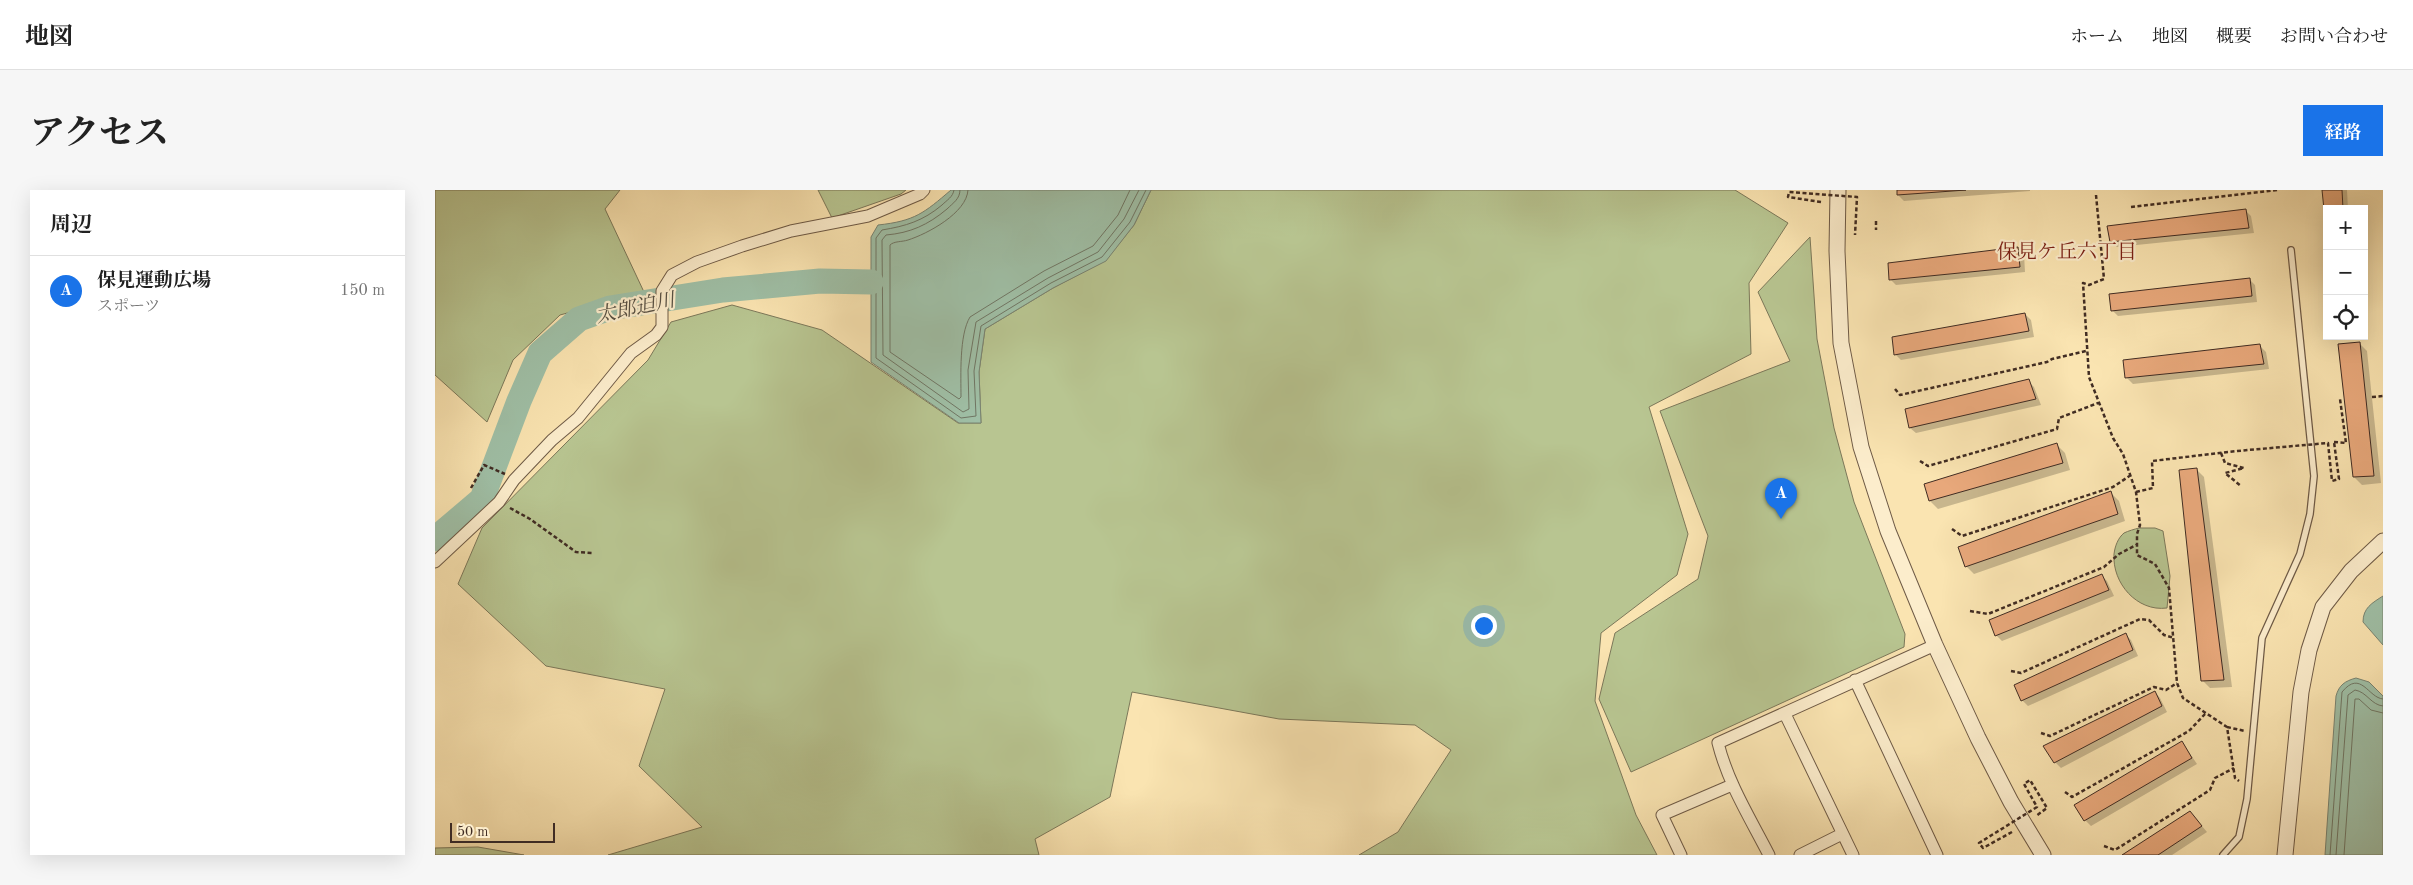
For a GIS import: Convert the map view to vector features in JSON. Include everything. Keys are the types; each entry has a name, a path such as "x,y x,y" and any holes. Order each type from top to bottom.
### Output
{"street":[{"path":"435,562 499,502 514,480 552,440 578,418 631,353 656,335 662,327 662,291 672,275 697,262 791,230 869,216 920,194 924,190"},
{"path":"1838,190 1837,251 1841,342 1861,447 1888,531 1935,645 1978,738 2011,802 2043,855"},
{"path":"2285,855 2301,692 2309,650 2323,608 2351,571 2383,540"},
{"path":"1769,855 1732,785 1723,765 1718,743 1935,645"},
{"path":"1855,680 1937,855"},
{"path":"1785,714 1853,855"},
{"path":"1681,855 1662,815 1732,785"},
{"path":"1800,855 1842,834"}],"lane":[{"path":"2223,855 2239,837 2247,799 2262,638 2300,554 2310,514 2314,476 2291,250"}],"path":[{"path":"2131,207 2278,190"},
{"path":"1821,202 1789,197 1789,192 1857,197 1855,235"},
{"path":"2096,195 2104,279 2089,285 2083,283 2086,351 2089,377 2098,403 2113,438 2123,454 2136,492 2140,525 2136,545 2137,555 2148,558 2155,564 2169,588 2177,683 2183,698 2227,727 2249,731"},
{"path":"1876,221 1876,230"},
{"path":"1895,389 1900,395 2047,362 2052,359 2086,351"},
{"path":"2372,397 2383,396"},
{"path":"2136,492 2153,488 2152,461 2328,443 2332,481 2339,479 2334,442 2346,443 2340,399"},
{"path":"1920,462 1928,466 2057,428 2059,418 2098,403"},
{"path":"2221,453 2225,463 2244,468 2225,473 2241,486"},
{"path":"471,488 484,466 501,471"},
{"path":"1952,529 1962,536 2113,487 2131,475"},
{"path":"499,502 530,519 576,552 592,553"},
{"path":"1970,611 1988,614 2104,567 2119,554 2136,545"},
{"path":"2011,672 2021,673 2140,619 2149,620 2164,636 2174,638"},
{"path":"2041,733 2051,736 2154,687 2166,690 2177,683"},
{"path":"2065,792 2072,797 2189,732 2205,713"},
{"path":"2227,727 2235,778 2244,782"},
{"path":"2104,846 2115,850 2210,790 2215,778 2234,768"},
{"path":"2012,832 1983,848 1979,843 2037,808 2024,784 2030,780 2047,808 2036,816"}],"shaded area":[{"path":"435,190 620,190 605,209 644,292 560,315 513,360 487,422 435,375"},
{"path":"818,190 906,190 901,194 832,218"},
{"path":"1151,190 1735,190 1788,223 1749,283 1751,354 1649,407 1688,534 1677,575 1601,633 1595,701 1636,815 1657,855 1359,855 1398,832 1451,750 1415,725 1279,719 1132,692 1110,797 1035,839 1039,855 608,855 702,827 639,766 665,689 546,666 458,584 482,528 648,360 671,322 732,305 822,330 958,423 981,423 979,372 985,329 1053,288 1106,260 1134,225"},
{"path":"1810,237 1817,339 1834,428 1854,502 1905,634 1904,647 1631,772 1599,699 1615,633 1698,579 1708,536 1660,411 1790,361 1758,292"},
{"path":"2139,528 2155,528 2163,531 2170,576 2167,608 2156,608 2137,600 2122,585 2117,575 2114,565 2114,554 2117,542 2124,533"},
{"path":"478,847 524,855 435,855 435,848"}],"water":[{"path":"951,190 1151,190 1134,225 1106,261 1053,288 985,329 979,372 981,423 959,423 871,362 871,237 878,225 901,221 918,215"},
{"path":"2383,596 2383,645 2363,622 2363,617 2366,609"},
{"path":"2356,678 2369,682 2383,696 2383,855 2325,855 2336,696 2343,684"}],"building":[{"path":"1897,190 1966,190 1897,195"},
{"path":"2322,190 2342,190 2343,205 2324,205"},
{"path":"2246,209 2249,228 2110,242 2107,226"},
{"path":"2018,247 2020,267 1889,280 1888,263"},
{"path":"2250,278 2252,296 2111,311 2109,294"},
{"path":"2025,313 2029,331 1894,355 1892,337"},
{"path":"2360,342 2374,476 2353,477 2338,344"},
{"path":"2260,344 2264,364 2125,378 2123,360"},
{"path":"2029,379 2036,399 1909,428 1905,409"},
{"path":"2057,443 2063,463 1929,501 1924,484"},
{"path":"2197,468 2224,680 2201,681 2179,470"},
{"path":"2111,491 2118,514 1965,567 1958,547"},
{"path":"2102,574 2109,590 1995,636 1989,620"},
{"path":"2126,633 2133,650 2021,701 2014,685"},
{"path":"2155,691 2162,706 2054,763 2043,746"},
{"path":"2182,741 2192,758 2084,821 2074,805"},
{"path":"2190,811 2202,826 2158,855 2122,855"}],"waterway":[{"name":"太郎迫川","path":"435,539 482,499 519,401 540,353 579,319 610,308 723,290 820,281 871,282"}],"place":[{"name":"保見運動広場","path":"1781,519"}],"district":[{"name":"保見ケ丘六丁目","path":"2067,251"}]}
